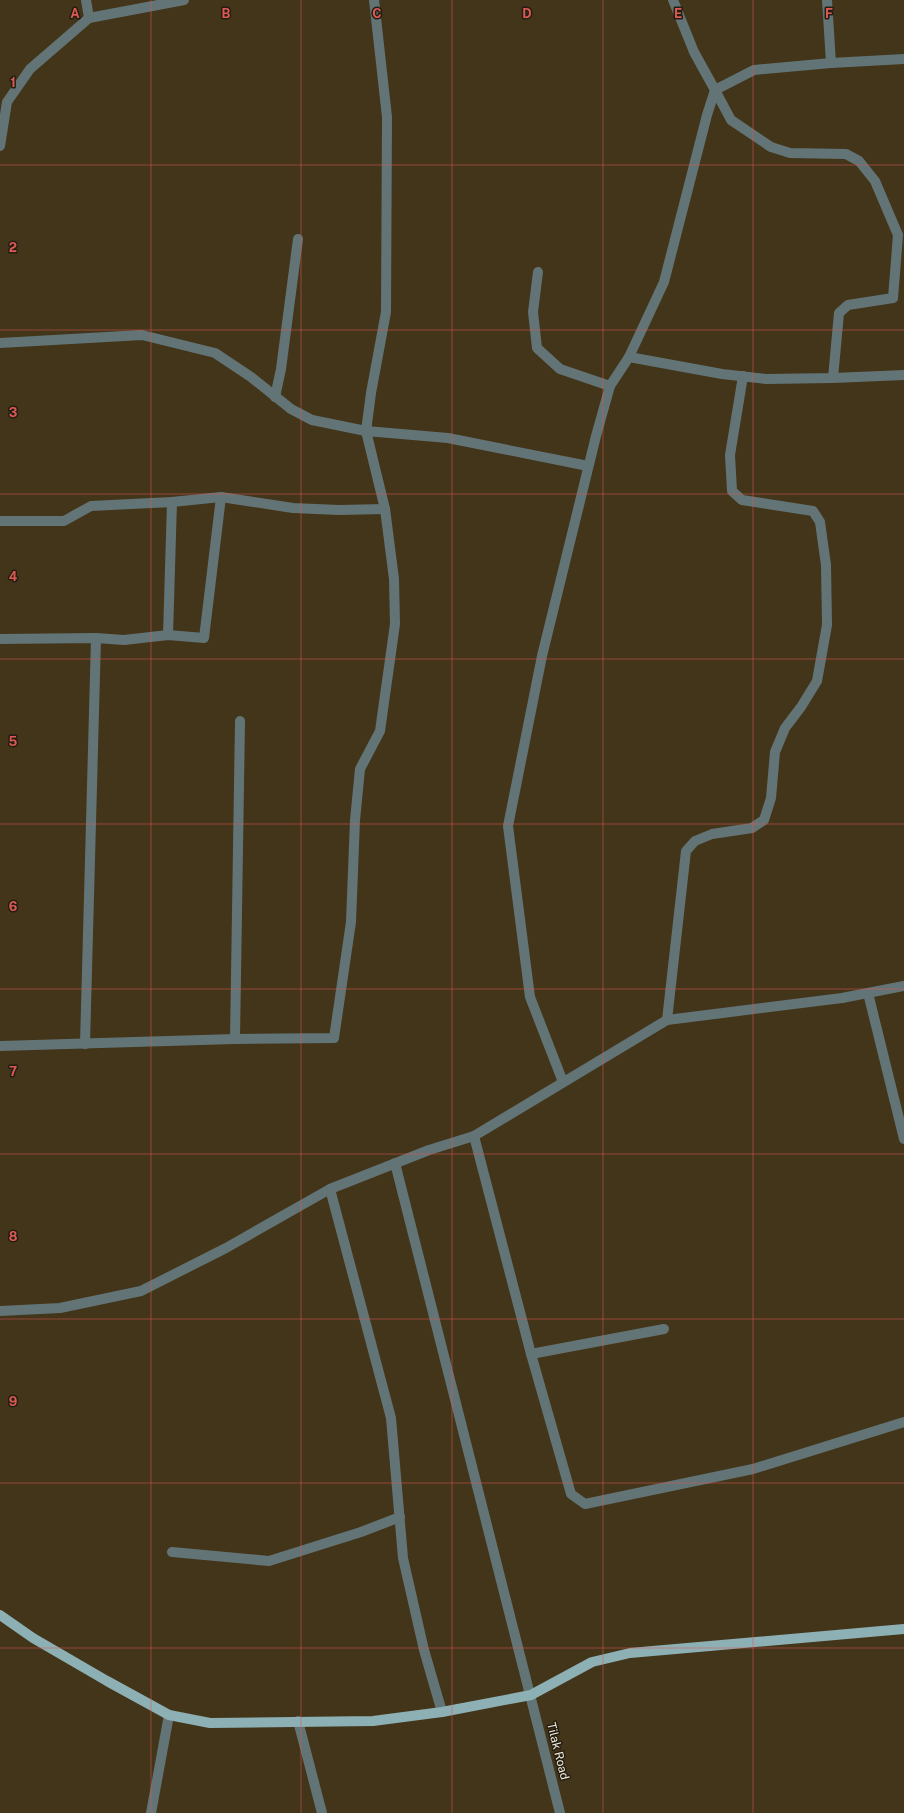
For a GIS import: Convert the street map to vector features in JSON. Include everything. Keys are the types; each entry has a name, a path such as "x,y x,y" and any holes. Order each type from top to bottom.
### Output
{"main road":[{"path":"0,1615 40,1642 170,1715 210,1722 373,1720 442,1712 531,1695 592,1662 630,1653 904,1629"}],"street":[{"path":"86,0 89,18"},
{"path":"0,146 7,102 30,69 89,18 184,0"},
{"path":"0,1046 234,1039 334,1038 352,922 355,820 360,769 380,731 395,624 394,579 384,509 366,431 371,393 386,312 387,117 374,0"},
{"path":"673,0 694,52 731,120 771,147 790,153 846,154 859,161 875,181 901,235 893,298 848,305 839,313 834,378"},
{"path":"827,0 831,63"},
{"path":"563,1082 530,997 508,826 542,656 588,466 610,386 629,357 664,282 698,146 715,90 754,70 831,63 904,59"},
{"path":"276,397 298,238"},
{"path":"538,272 533,312 537,348 560,369 610,386"},
{"path":"0,343 31,340 142,335 215,353 251,377 291,409 312,420 366,431 448,438 588,466"},
{"path":"629,357 766,379 904,375"},
{"path":"667,1020 686,852 695,841 712,834 752,828 764,820 771,798 776,752 785,728 801,707 817,681 827,625 826,565 820,522 813,511 742,500 732,491 730,455 743,376"},
{"path":"0,521 64,521 91,506 221,498 294,508 339,510 384,509"},
{"path":"0,639 96,638 124,640 168,635 204,638 221,498"},
{"path":"168,635 172,502"},
{"path":"85,1044 96,638"},
{"path":"234,1039 240,721"},
{"path":"0,1311 60,1308 140,1291 226,1248 330,1189 429,1150 474,1136 667,1020 868,993 904,986"},
{"path":"868,993 904,1139"},
{"path":"474,1136 531,1354 571,1494 585,1504 753,1469 904,1422"},
{"name":"Tilak Road","path":"395,1163 560,1813"},
{"path":"330,1189 391,1418 403,1558 424,1650 442,1712"},
{"path":"531,1354 664,1329"},
{"path":"172,1552 269,1561 361,1532 400,1517"},
{"path":"150,1813 170,1715"},
{"path":"298,1720 322,1813"}]}
